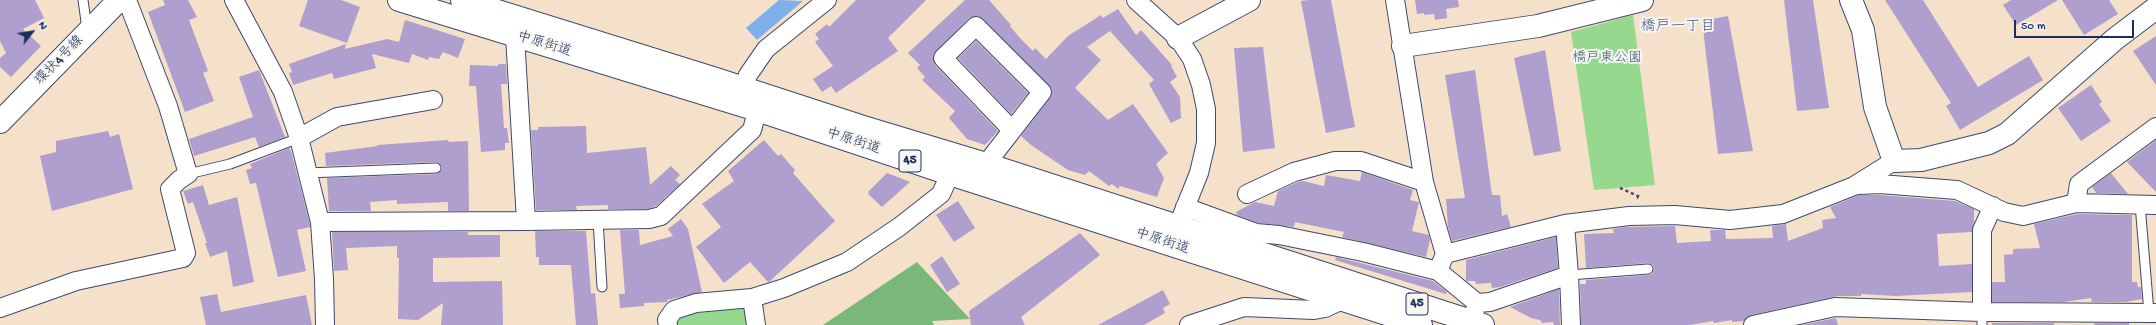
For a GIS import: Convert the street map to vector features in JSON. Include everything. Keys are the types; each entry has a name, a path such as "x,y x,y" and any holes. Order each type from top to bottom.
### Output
{"main road":[{"name":"環状4号線","path":"0,122 119,0"},
{"name":"中原街道","path":"399,0 515,36 1181,217 1420,325"},
{"name":"中原街道","path":"462,0 749,99 950,174 1346,291 1478,317"},
{"path":"1178,38 1249,0"},
{"path":"1403,46 1538,26 1642,0"},
{"path":"1851,0 1863,30 1875,107 1894,161 1921,160 1989,143 2007,134 2115,39 2156,8"}],"street":[{"path":"0,308 76,281 183,258 186,253 170,189 188,174 168,106 127,0"},
{"path":"234,0 283,92 299,138 320,222 324,279 325,325"},
{"path":"320,222 598,220 649,219 661,216 752,130 749,99 755,64 766,49 827,0"},
{"path":"1136,0 1178,38 1192,59 1201,85 1206,109 1206,143 1200,173 1181,217 1256,233 1279,235 1363,252 1438,271 1478,317 1490,302 1569,275"},
{"path":"1395,0 1424,182 1445,254 1438,271"},
{"path":"986,164 1042,92 976,26 942,58 1012,130"},
{"path":"515,36 526,221"},
{"path":"299,138 337,117 434,100"},
{"path":"2076,203 2079,184 2156,127"},
{"path":"1247,194 1294,172 1335,161 1361,161 1424,182"},
{"path":"1445,254 1565,224 1629,216 1675,215 1730,220 1783,214 1854,186 1894,161"},
{"path":"668,325 667,320 674,310 696,303 752,298 784,288 847,262 899,227 941,194 950,174"},
{"path":"1854,186 1880,184 1957,190 2004,212 2023,216 2076,203 2148,204"},
{"path":"1982,319 1982,230 1993,206"},
{"path":"1565,224 1571,325"},
{"path":"1189,325 1244,307 1314,310 1325,308 1346,291"},
{"path":"752,298 756,325"},
{"path":"1753,325 1835,307 1982,319 2152,313"}],"lane":[{"path":"83,0 87,32"},
{"path":"188,174 230,164 299,138"},
{"path":"307,173 436,168"},
{"path":"2148,204 2152,313"},
{"path":"598,220 602,287"},
{"path":"1569,275 1648,269"}],"green space":[{"name":"橋戸東公園","path":"1633,15 1655,185 1594,190 1571,32"},
{"path":"917,262 970,319 932,321 934,325 823,325"},
{"path":"746,305 750,325 673,325 677,316 695,308"}],"water":[{"path":"779,0 803,1 757,40 746,28"}],"building":[{"path":"0,0 35,0 44,18 23,29 41,46 11,77 0,67 0,58 6,53 0,41"},
{"path":"163,0 188,0 197,17 189,20 208,71 203,73 214,101 185,112 148,12 165,5"},
{"path":"308,0 341,0 360,7 347,43 299,26"},
{"path":"856,0 926,0 888,38 898,51 836,93 831,86 822,92 813,79 833,66 815,42 819,39 815,34 827,24 829,27"},
{"path":"965,0 989,0 1011,25 1010,26 1019,37 1033,51 1035,48 1046,59 1068,36 1101,15 1103,18 1118,9 1136,35 1141,30 1172,65 1171,66 1177,77 1170,82 1180,97 1181,118 1171,123 1149,84 1154,80 1110,31 1087,47 1101,60 1075,88 1108,120 1133,104 1168,153 1156,164 1164,178 1157,197 1120,186 1118,189 1112,184 1109,186 1089,171 1085,175 1068,170 1031,145 1021,136 1050,98 1052,89 983,19 978,16 969,18 933,55 935,65 998,131 985,145 967,139 949,118 955,111 922,80 925,77 917,68 920,65 908,53"},
{"path":"1331,0 1355,127 1326,133 1301,1"},
{"path":"1415,0 1458,0 1459,7 1446,9 1447,18 1435,20 1434,14 1417,14"},
{"path":"1784,0 1813,0 1829,108 1797,111"},
{"path":"1885,0 1923,0 1978,87 2029,56 2043,80 1960,130 1946,106 1951,103"},
{"path":"2011,0 2058,0 2016,25 2003,5"},
{"path":"2062,0 2109,0 2118,14 2084,35"},
{"path":"1728,16 1753,151 1718,154 1702,21"},
{"path":"405,20 465,39 458,58 443,52 439,59 429,57 428,60 412,54 409,63 372,54 376,68 334,79 332,73 293,85 289,73 292,72 289,64 346,44 345,49 387,39 399,42"},
{"path":"2156,36 2156,85 2133,51"},
{"path":"976,41 1028,93 1011,114 958,58"},
{"path":"1263,47 1275,148 1243,152 1234,48"},
{"path":"1545,50 1561,151 1534,156 1514,58"},
{"path":"498,64 506,64 507,84 501,84 504,128 507,128 509,143 505,143 505,150 481,152 476,86 469,86 470,65 498,66"},
{"path":"259,70 285,137 259,147 255,137 194,156 189,139 253,117 239,77"},
{"path":"1475,70 1492,195 1500,195 1502,216 1507,214 1511,227 1452,241 1448,227 1446,199 1465,198 1445,75"},
{"path":"2091,85 2102,102 2099,104 2111,121 2081,141 2058,108"},
{"path":"586,126 587,153 646,147 650,185 671,166 680,175 675,180 680,184 656,206 648,209 608,209 608,205 576,206 577,210 536,210 531,130 538,130 538,127"},
{"path":"108,131 110,137 119,134 133,189 52,211 40,156 56,152 56,141"},
{"path":"448,140 449,142 468,141 469,211 448,211 448,202 397,204 397,200 370,202 371,211 329,211 327,178 436,174 441,171 442,167 436,162 326,166 325,153 378,146 377,145"},
{"path":"764,140 778,156 781,154 795,170 793,173 835,221 770,281 768,282 750,262 724,283 696,247 721,227 702,204 734,181 728,171"},
{"path":"2156,140 2156,192 2127,162"},
{"path":"289,148 310,227 297,230 306,271 278,277 256,183 250,184 246,170 252,168 250,164"},
{"path":"1362,172 1413,190 1410,200 1419,202 1412,231 1429,235 1430,240 1426,257 1342,237 1344,232 1295,222 1294,227 1258,223 1237,215 1236,212 1255,202 1274,206 1278,191 1298,182 1303,181 1324,186 1326,175 1360,181"},
{"path":"887,173 910,182 882,207 868,194 869,191"},
{"path":"2111,173 2128,194 2096,193 2092,187"},
{"path":"203,185 209,205 237,197 254,282 233,287 227,251 210,257 205,243 207,243 193,202 188,204 183,191"},
{"path":"1859,195 1880,195 1955,201 1974,209 1972,232 1937,234 1939,266 1972,264 1972,292 1896,296 1861,294 1861,296 1838,296 1751,315 1744,321 1732,322 1732,320 1714,323 1713,321 1690,325 1581,325 1580,284 1586,284 1586,280 1648,275 1652,274 1654,269 1653,265 1648,263 1586,268 1584,234 1614,233 1613,229 1624,227 1675,226 1677,243 1711,241 1710,230 1725,230 1726,239 1773,238 1772,226 1786,224 1788,241 1823,228 1822,220 1836,218 1830,207"},
{"path":"958,201 975,228 954,242 936,215"},
{"path":"2077,214 2132,215 2132,282 2137,282 2138,287 2141,287 2142,299 2126,302 2092,302 2091,298 2064,302 1992,302 1992,282 2005,282 2004,255 2013,254 2013,249 2040,248 2034,224"},
{"path":"681,219 688,229 702,292 667,300 667,302 644,303 644,306 620,308 619,294 625,294 620,230 639,230 640,245 673,236 668,229"},
{"path":"535,231 586,231 591,294 595,293 598,325 576,325 571,265 539,265 539,257 536,257"},
{"path":"332,232 468,232 468,235 500,235 500,257 433,258 433,282 502,281 503,325 441,325 443,303 418,320 398,319 399,258 397,258 397,246 346,248 348,270 334,271"},
{"path":"1080,233 1100,255 1021,317 1025,325 971,325 969,311"},
{"path":"1556,237 1558,268 1500,287 1492,288 1491,283 1476,284 1475,281 1466,281 1466,260"},
{"path":"942,256 960,284 947,292 930,265"},
{"path":"1336,257 1433,281 1447,292 1446,294 1335,260"},
{"path":"1559,289 1560,325 1554,325 1553,322 1542,323 1540,320 1531,318 1510,307"},
{"path":"1163,290 1170,304 1163,308 1165,313 1144,325 1098,325"},
{"path":"217,294 221,312 306,295 312,325 206,325 200,297"},
{"path":"1836,318 1838,325 1802,325"},
{"path":"1992,323 2054,323 2054,325 1992,325"},
{"path":"2094,323 2129,323 2129,325 2095,325"}],"district":[{"name":"橋戸一丁目","path":"1678,28"}]}
